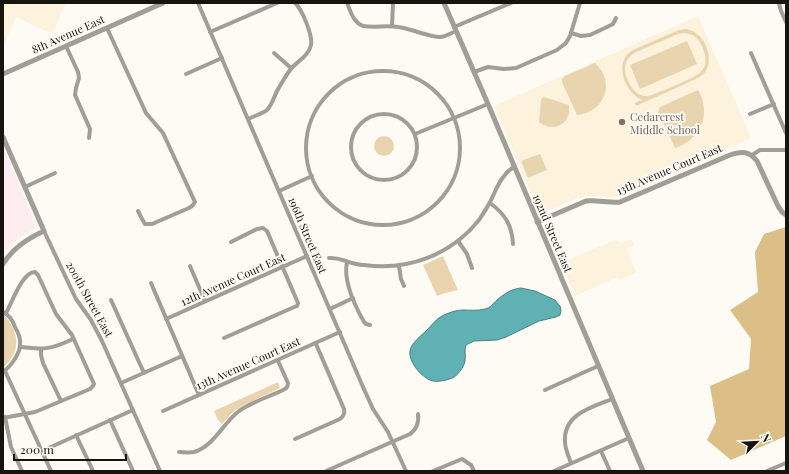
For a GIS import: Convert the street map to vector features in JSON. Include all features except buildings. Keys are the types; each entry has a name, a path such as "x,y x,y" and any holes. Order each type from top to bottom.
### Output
{"street":[{"name":"8th Avenue East","path":"3,74 163,3"},
{"name":"196th Street East","path":"198,3 373,409 388,432 406,471"},
{"path":"210,32 277,3"},
{"path":"248,119 263,113 269,108 278,89 291,68 307,54 311,47 311,34 298,5 295,3"},
{"path":"347,3 352,15 360,25 367,27 392,26 412,29 439,37 446,36 455,29 511,3"},
{"path":"392,26 393,3"},
{"name":"192nd Street East","path":"444,3 643,471"},
{"path":"474,72 488,67 510,69 519,67 563,46 569,40 580,3"},
{"path":"779,3 786,22"},
{"path":"571,33 581,36 590,35 607,28 616,18"},
{"path":"107,28 146,113 163,133 194,199 194,203 189,208 152,224 145,224 138,211"},
{"path":"66,46 79,75 75,95 90,129 89,138"},
{"path":"274,53 291,68"},
{"path":"752,53 786,133"},
{"path":"186,74 222,58"},
{"path":"375,71 393,71 402,73 418,79 433,89 450,110 454,118 460,145 460,154 456,172 448,189 436,204 421,215 394,224 367,223 349,216 334,206 327,200 316,185 307,159 306,150 308,133 317,108 328,94 342,82 358,75 375,71"},
{"path":"414,134 488,104"},
{"path":"750,114 774,104"},
{"path":"376,114 396,116 409,125 414,134 417,150 414,160 409,169 401,176 396,178 381,180 371,178 358,169 351,155 350,144 355,129 362,121 376,114"},
{"name":"200th Street East","path":"3,137 44,232 76,299 91,320 102,341 160,471"},
{"name":"13th Avenue Court East","path":"538,222 586,201 594,200 612,203 620,202 735,153 743,152 752,155 760,150 786,150"},
{"path":"752,155 759,164 778,206 786,215"},
{"path":"329,258 338,258 347,262 365,266 399,266 411,264 433,256 443,251 464,236 479,220 490,203 500,181 504,175 514,167"},
{"path":"25,187 55,173"},
{"path":"279,191 312,176"},
{"path":"490,203 503,214 507,221 513,236 513,244"},
{"path":"224,338 296,306 298,301 267,231 263,228 231,242"},
{"path":"3,264 14,249 35,235 44,232"},
{"path":"458,240 467,254 472,268"},
{"name":"12th Avenue Court East","path":"166,319 307,256"},
{"path":"347,262 346,273 353,298 364,322 370,325"},
{"path":"190,266 205,301"},
{"path":"399,266 401,279 404,286"},
{"path":"22,471 11,446 4,418 25,414 35,412 93,386 93,382 73,338 56,314 38,275 34,272 28,274 10,306 4,313 14,324 18,334 20,347 14,360 4,372 25,414 51,471"},
{"path":"151,283 199,394"},
{"path":"330,309 353,298"},
{"path":"111,300 144,373"},
{"name":"13th Avenue Court East","path":"163,411 199,394 278,361 340,332"},
{"path":"20,347 41,349 49,348 73,338"},
{"path":"295,439 340,419 344,415 344,408 316,344"},
{"path":"41,349 41,355 44,363 61,401"},
{"path":"121,383 182,356"},
{"path":"179,452 193,452 201,449 212,441 232,417 240,410 284,390 288,386 288,383 278,361"},
{"path":"545,390 598,366"},
{"path":"572,463 564,443 566,428 571,420 583,411 612,399"},
{"path":"42,451 133,410"},
{"path":"326,471 410,434 418,423 418,414"},
{"path":"110,420 133,471"},
{"path":"76,435 93,471"},
{"path":"554,471 629,438"},
{"path":"601,451 610,471"},
{"path":"433,471 457,460 463,459 474,471"},
{"path":"767,471 785,463 786,469"}],"shaded area":[{"path":"3,3 66,3 52,34 16,17 3,46"},
{"name":"Cedarcrest Middle School","path":"698,16 751,138 620,195 614,197 586,196 577,198 540,214 494,106"},
{"path":"686,29 692,31 703,40 707,48 709,58 706,71 696,79 636,106 635,103 642,100 630,90 626,84 622,69 623,61 633,50 679,30","holes":["683,33 695,36 702,46 706,61 705,66 699,74 652,95 644,96 637,93 632,88 626,77 625,66 628,59 634,53"]},
{"path":"687,41 697,64 640,89 630,65"},
{"path":"595,63 605,79 606,87 604,95 601,102 595,108 587,113 577,115 562,79 565,76"},
{"path":"698,90 704,108 702,125 692,139 675,148 658,112 660,107"},
{"path":"544,97 569,105 569,115 565,122 558,126 550,127 539,122 541,99"},
{"path":"384,136 391,139 394,146 391,153 384,156 377,153 374,146 377,139"},
{"path":"3,147 37,228 19,238 3,253"},
{"path":"540,154 547,170 528,178 521,161"},
{"path":"786,227 786,436 731,460 707,440 716,422 710,386 749,369 751,339 730,310 758,292 755,252 764,234"},
{"path":"631,239 634,246 626,249 636,273 619,280 618,277 575,296 561,263 615,240 622,243"},
{"path":"443,256 458,290 437,296 423,265"},
{"path":"3,314 13,329 16,342 13,355 3,368"},
{"path":"278,382 280,388 234,411 222,424 218,420 214,411"}],"water":[{"path":"521,288 535,291 555,300 560,306 560,315 539,321 497,340 474,341 466,345 465,362 460,372 454,377 441,381 433,381 421,374 411,360 410,351 412,345 438,319 447,314 458,311 482,310 490,307 508,292"}],"place":[{"name":"Cedarcrest Middle School","path":"622,122"}]}
